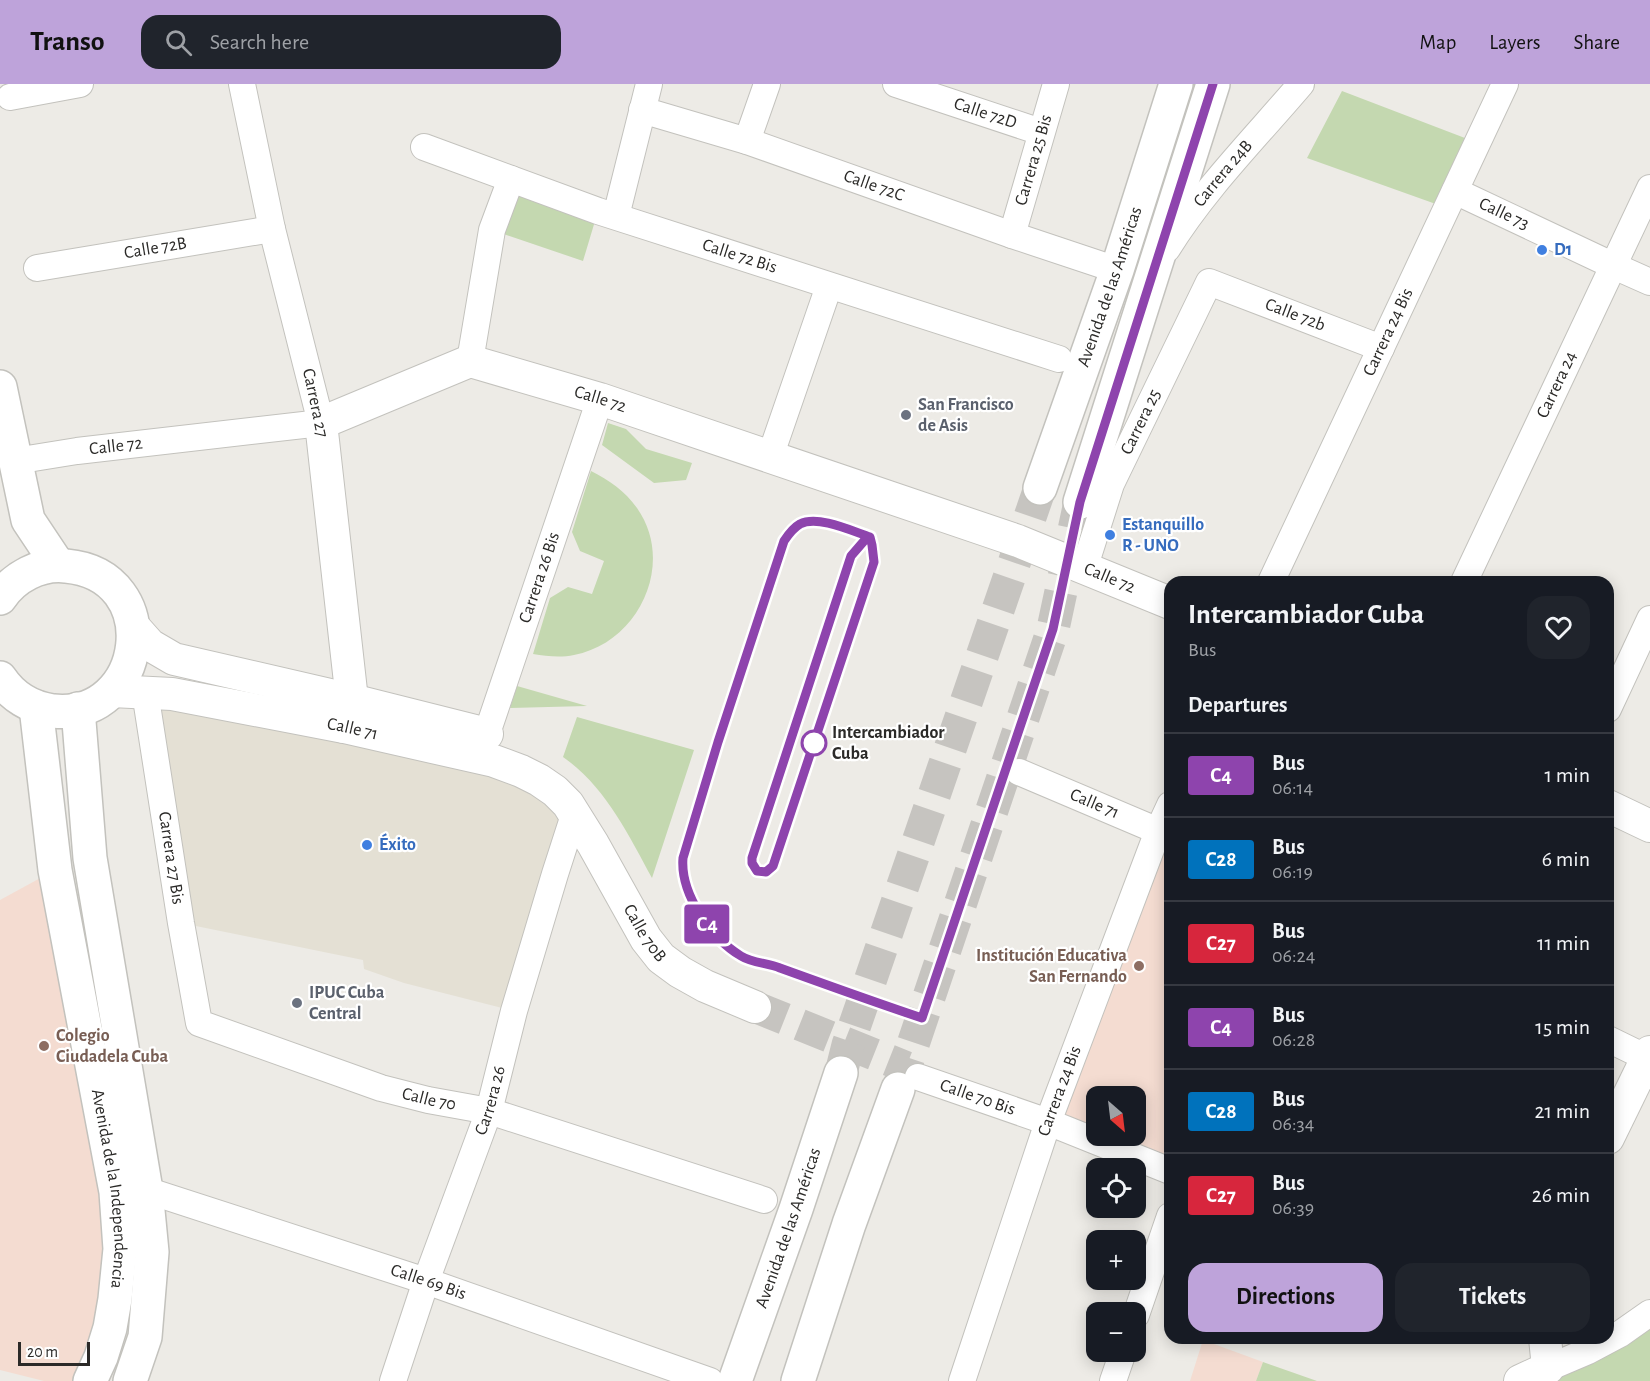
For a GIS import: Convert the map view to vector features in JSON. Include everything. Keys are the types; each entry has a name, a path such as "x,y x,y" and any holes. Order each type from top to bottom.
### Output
{"main road":[{"name":"Avenida de las Américas","path":"1040,488 1117,270 1176,84"},
{"name":"Avenida de las Américas","path":"1080,502 1213,84"},
{"path":"0,387 28,520 58,565"},
{"path":"0,678 19,699 36,707 56,711 78,710 112,691 126,672 133,650 134,627 121,595 109,582 77,567 58,565 32,571 2,584"},
{"name":"Avenida de la Independencia","path":"36,707 55,870 116,1192 120,1249 115,1299 111,1328 90,1381"},
{"name":"Avenida de la Independencia","path":"78,710 90,858 147,1190 152,1252 145,1337 130,1381"},
{"name":"Avenida de las Américas","path":"735,1381 841,1073"},
{"path":"798,1381 849,1224 908,1083"}],"street":[{"path":"9,97 80,84"},
{"name":"Carrera 27","path":"242,84 272,229 321,423 348,713"},
{"path":"616,216 649,84"},
{"path":"747,141 767,84"},
{"name":"Calle 72D","path":"896,84 1041,132"},
{"name":"Carrera 25 Bis","path":"1012,235 1056,84"},
{"name":"Carrera 24B","path":"1154,271 1190,216 1301,84"},
{"name":"Carrera 24 Bis","path":"1274,576 1505,84"},
{"name":"Calle 72C","path":"642,110 747,141 1105,266"},
{"name":"Calle 72 Bis","path":"424,147 616,216 1059,359"},
{"path":"470,361 492,230 511,179"},
{"name":"Carrera 24","path":"1467,576 1650,188"},
{"name":"Calle 73","path":"1455,191 1650,282"},
{"name":"Calle 72B","path":"38,268 272,229"},
{"name":"Calle 72b","path":"1209,282 1381,348"},
{"name":"Carrera 25","path":"1084,569 1111,484 1209,282"},
{"path":"770,457 829,286"},
{"name":"Calle 72","path":"15,461 77,451 321,423 470,361 600,399 1018,541 1164,601"},
{"name":"Carrera 26 Bis","path":"483,746 600,399"},
{"path":"1614,696 1650,619"},
{"name":"Calle 71","path":"134,627 150,645 174,658 348,713 483,746 494,761 521,771 555,791 568,804 574,815"},
{"name":"Calle 71","path":"112,691 172,694 348,713"},
{"name":"Carrera 27 Bis","path":"146,692 181,923 199,1023"},
{"name":"Calle 71","path":"1019,772 1164,833"},
{"path":"1614,809 1650,826"},
{"name":"Calle 70B","path":"574,815 612,876 646,939 661,958 705,986 755,1007"},
{"name":"Carrera 26","path":"393,1381 426,1281 489,1111 514,1011 574,815"},
{"name":"Carrera 24 Bis","path":"962,1381 1048,1122 1164,833"},
{"name":"Calle 70","path":"199,1023 381,1088 428,1100 489,1111 764,1200"},
{"path":"1614,1041 1648,1055 1614,1126"},
{"name":"Calle 70 Bis","path":"908,1083 1048,1122 1164,1169"},
{"name":"Calle 69 Bis","path":"147,1190 426,1281 710,1381"},
{"path":"1140,1302 1164,1233"},
{"path":"1614,1332 1650,1313"},
{"path":"1538,1362 1588,1351 1598,1344"},
{"path":"1113,1381 1120,1362"}],"shaded area":[{"name":"Éxito","path":"145,692 494,761 568,804 514,1011 404,983 364,969 363,960 181,923"},
{"name":"Institución Educativa San Fernando","path":"1164,850 1164,1169 1146,1161 1146,1158 1138,1158 1108,1146 1146,1146 1146,1086 1086,1086 1086,1137 1048,1122"},
{"name":"Colegio Ciudadela Cuba","path":"55,870 116,1192 90,1381 44,1381 0,1370 0,900"},
{"path":"1202,1344 1214,1344 1263,1362 1256,1381 1190,1381"}],"green space":[{"path":"1342,91 1478,143 1447,208 1307,158"},
{"path":"511,179 598,211 583,261 492,230"},
{"path":"608,423 626,429 646,449 692,463 686,480 654,483 602,445"},
{"path":"591,471 622,491 637,508 648,530 653,552 651,576 644,598 633,618 617,635 597,647 574,655 533,654 550,598 568,587 592,594 604,561 580,551 572,532"},
{"path":"517,686 587,706 510,708"},
{"path":"577,717 694,750 652,878 603,796 578,769 563,757"},
{"path":"1650,1313 1650,1381 1520,1381 1591,1344 1614,1344 1614,1332"},
{"path":"1263,1362 1317,1381 1256,1381"}],"tunnel":[{"path":"841,1073 848,1045 1040,488"},
{"path":"898,1089 1053,629 1080,502"},
{"path":"755,1007 906,1067"}],"bus line":[{"name":"C4","path":"864,541 851,556 752,858 753,868 757,871 766,872 773,866 874,562 870,537 813,520 801,523 784,541 718,742 682,868 691,895 712,932 743,958 768,963 922,1018 1053,629 1080,502 1213,84"}],"place":[{"name":"D1","path":"1542,250"},
{"name":"San Francisco de Asis","path":"906,415"},
{"name":"Estanquillo R - UNO","path":"1110,535"},
{"name":"Intercambiador Cuba","path":"814,743"},
{"name":"Éxito","path":"367,845"},
{"name":"Institución Educativa San Fernando","path":"1139,966"},
{"name":"IPUC Cuba Central","path":"297,1003"},
{"name":"Colegio Ciudadela Cuba","path":"44,1046"}]}
